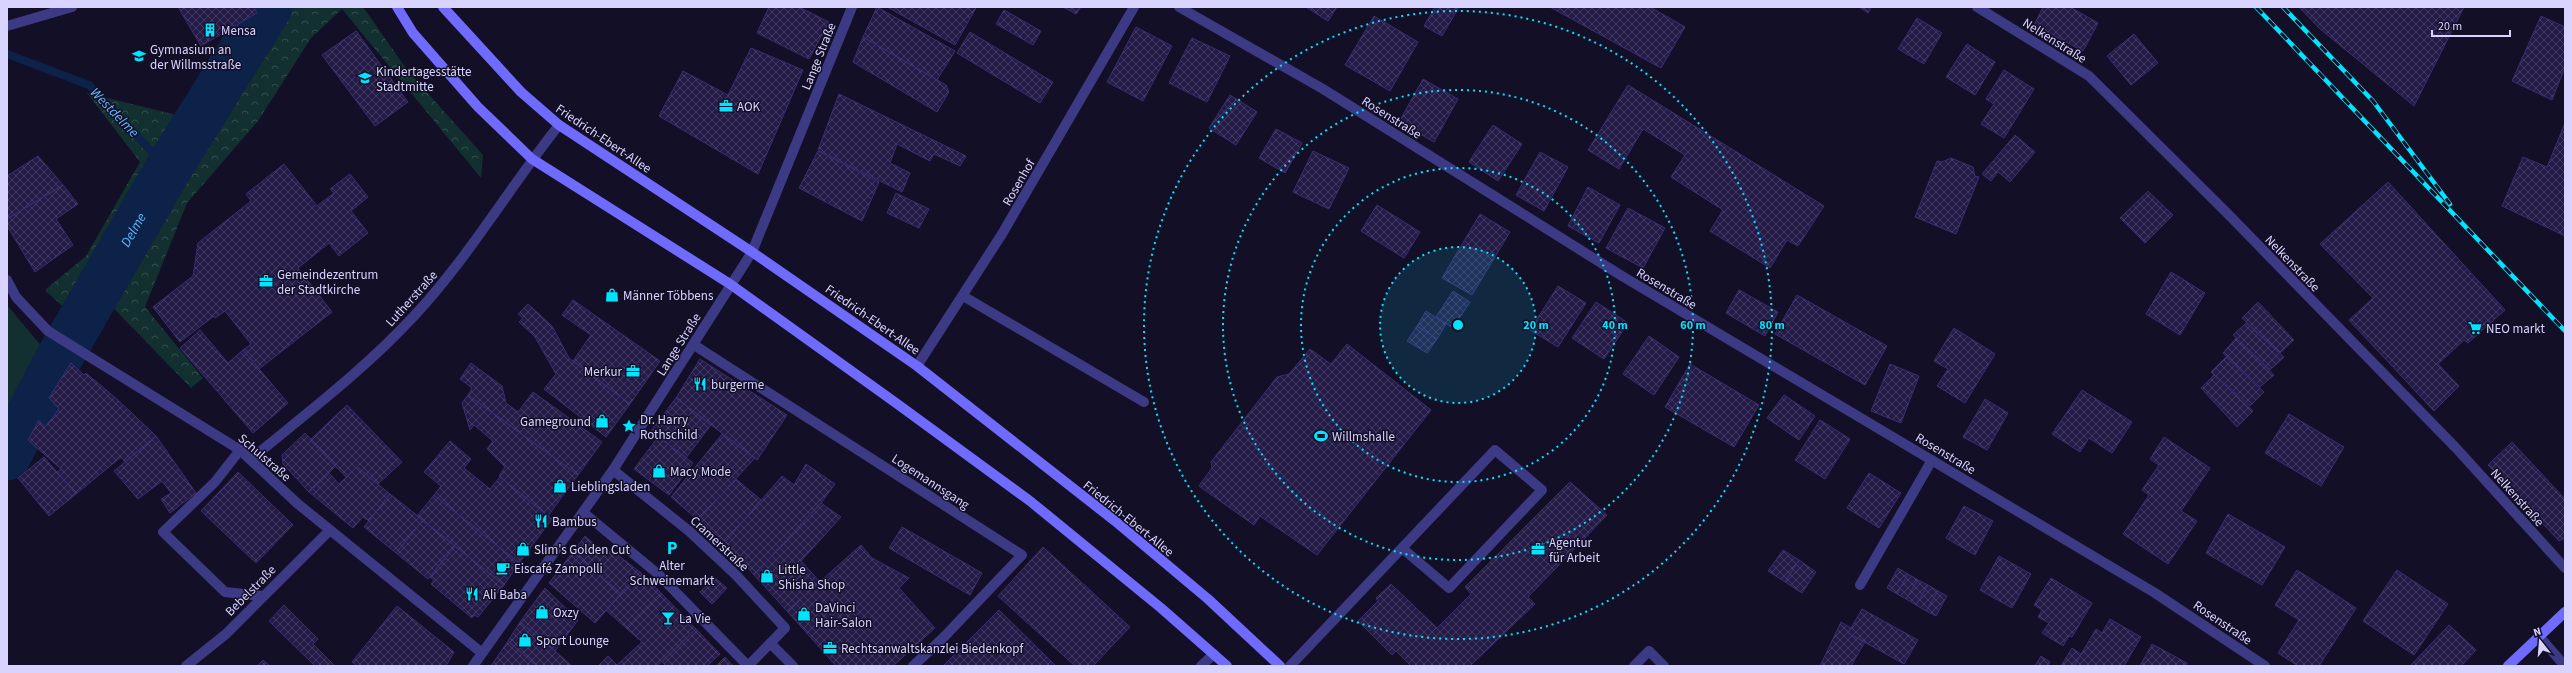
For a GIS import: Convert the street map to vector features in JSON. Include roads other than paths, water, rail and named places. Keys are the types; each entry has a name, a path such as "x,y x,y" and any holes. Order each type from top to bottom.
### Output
{"main road":[{"path":"397,7 413,33 478,107 532,159 730,284 1030,501 1227,666"},
{"name":"Friedrich-Ebert-Allee","path":"443,7 521,92 559,125 752,252 917,366 1115,522 1208,599 1280,666"},
{"path":"2508,666 2538,635 2565,612"}],"street":[{"path":"7,26 72,7"},
{"name":"Lange Straße","path":"473,666 584,513 613,470 694,345 730,284 752,252 852,7"},
{"name":"Rosenhof","path":"917,366 1006,227 1134,7"},
{"name":"Rosenstraße","path":"1179,7 1323,89 1628,280 2155,593 2266,666"},
{"name":"Nelkenstraße","path":"1977,7 2089,76 2227,213 2456,448 2565,568"},
{"name":"Lutherstraße","path":"251,459 365,365 415,315 471,248 532,159 559,125"},
{"name":"Schulstraße","path":"7,280 16,297 48,331 81,350 240,450 298,504 482,653"},
{"path":"963,296 1144,402"},
{"name":"Logemannsgang","path":"694,345 1022,555 943,638 913,666"},
{"path":"240,450 215,482 163,532 224,592 262,596"},
{"path":"1290,666 1495,450 1542,490 1449,588 1402,548"},
{"path":"1860,585 1932,460"},
{"name":"Cramerstraße","path":"584,513 658,574 748,666 785,628 736,574 689,531 613,470"},
{"name":"Bebelstraße","path":"186,666 226,634 262,596 330,530"},
{"path":"2538,635 2565,666"},
{"path":"770,644 792,666"},
{"path":"1634,666 1649,651 1664,666"},
{"path":"1201,666 1214,654"}],"waterway":[{"name":"Delme","path":"7,457 59,358 168,169 269,7"},
{"name":"Westdelme","path":"7,54 89,85 168,169"}],"railway":[{"path":"2256,7 2565,331"},
{"path":"2283,7 2373,101 2450,204"}],"place":[{"name":"Mensa","path":"210,30"},
{"name":"Gymnasium an der Willmsstraße","path":"139,56"},
{"name":"Kindertagesstätte Stadtmitte","path":"365,78"},
{"name":"AOK","path":"726,106"},
{"name":"Gemeindezentrum der Stadtkirche","path":"266,281"},
{"name":"Männer Többens","path":"612,295"},
{"name":"NEO markt","path":"2475,328"},
{"name":"Merkur","path":"633,371"},
{"name":"burgerme","path":"700,384"},
{"name":"Gameground","path":"602,421"},
{"name":"Dr. Harry Rothschild","path":"629,426"},
{"name":"Willmshalle","path":"1321,436"},
{"name":"Macy Mode","path":"659,471"},
{"name":"Lieblingsladen","path":"560,486"},
{"name":"Bambus","path":"541,521"},
{"name":"Alter Schweinemarkt","path":"672,548"},
{"name":"Slim's Golden Cut","path":"523,549"},
{"name":"Agentur für Arbeit","path":"1538,549"},
{"name":"Eiscafé Zampolli","path":"503,568"},
{"name":"Little Shisha Shop","path":"767,576"},
{"name":"Ali Baba","path":"472,594"},
{"name":"Oxzy","path":"542,612"},
{"name":"DaVinci Hair-Salon","path":"804,614"},
{"name":"La Vie","path":"668,618"},
{"name":"Sport Lounge","path":"525,640"},
{"name":"Rechtsanwaltskanzlei Biedenkopf","path":"830,648"}]}
